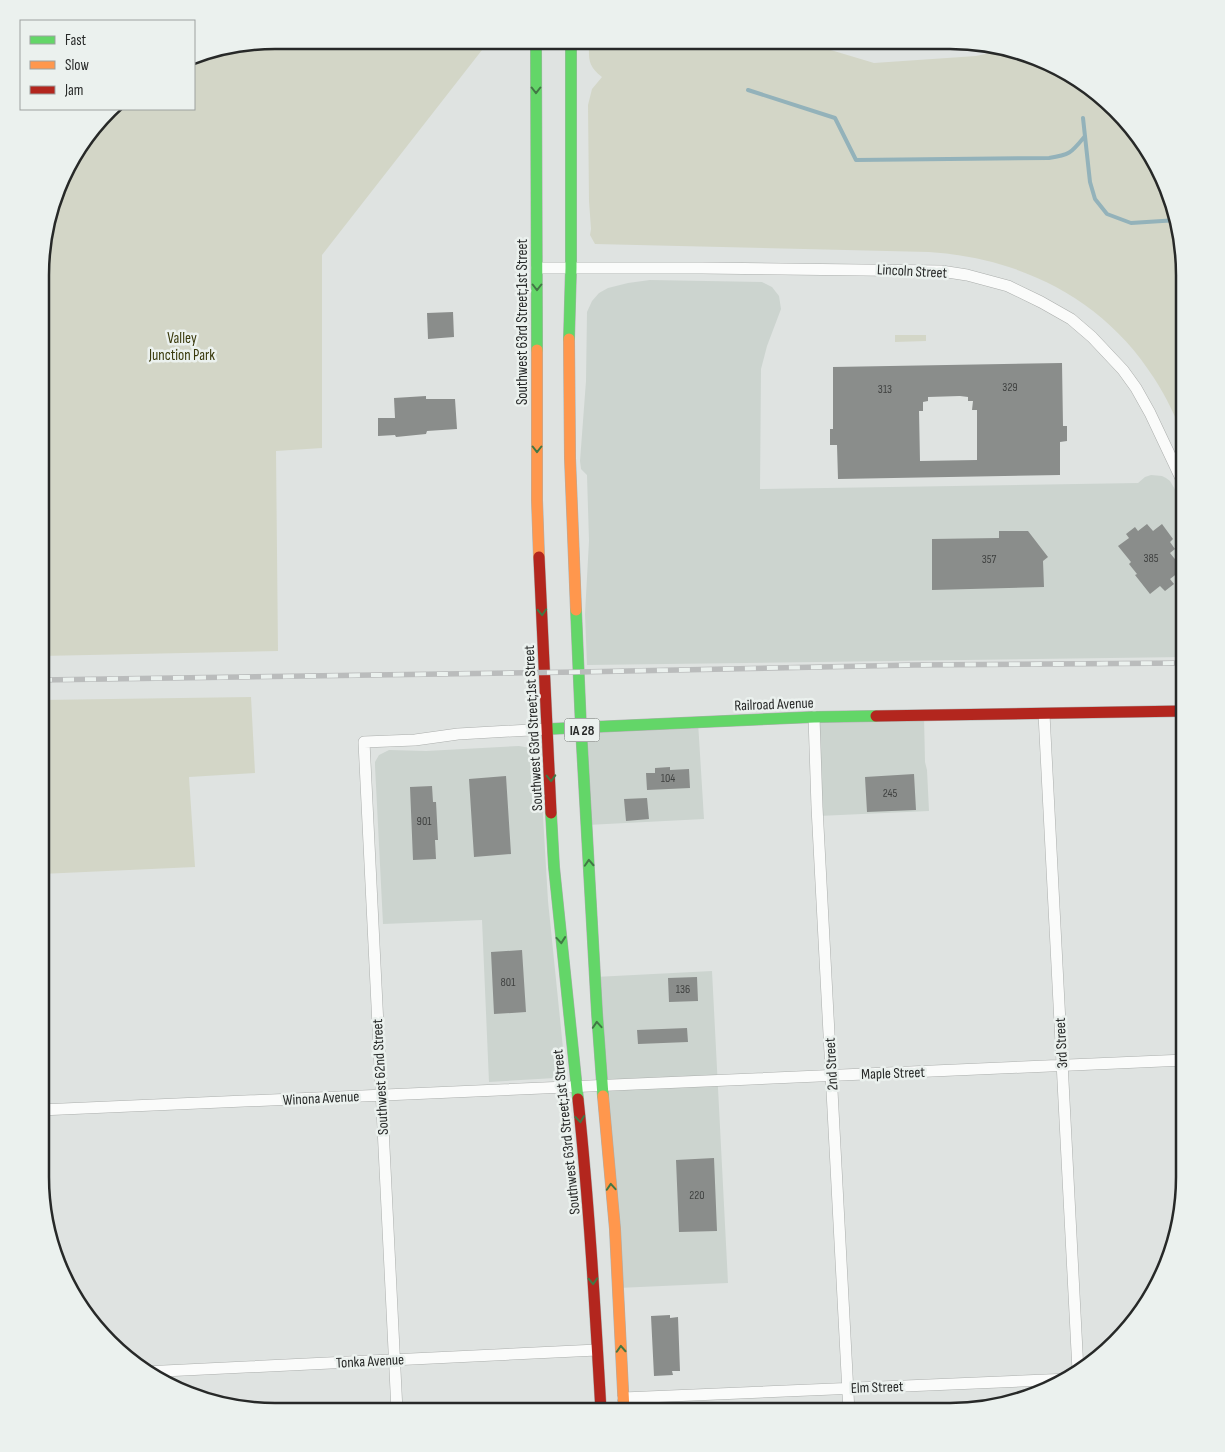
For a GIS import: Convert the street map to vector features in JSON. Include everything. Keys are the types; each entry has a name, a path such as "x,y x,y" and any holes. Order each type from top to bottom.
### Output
{"main road":[{"name":"Southwest 63rd Street;1st Street","path":"536,49 537,500 554,867 590,1226 600,1403"},
{"name":"IA 28","path":"571,49 570,458 581,728 602,1086 615,1237 623,1403"},
{"name":"Railroad Avenue","path":"548,729 814,717 1176,712"}],"street":[{"name":"Lincoln Street","path":"537,268 941,271 967,275 1008,286 1070,319 1107,352 1136,388 1176,468"},
{"name":"3rd Street","path":"1044,714 1078,1364"},
{"name":"2nd Street","path":"814,717 817,807 849,1403"},
{"name":"Railroad Avenue","path":"364,742 404,741 458,734 548,729"},
{"name":"Southwest 62nd Street","path":"364,742 397,1403"},
{"name":"Maple Street","path":"602,1086 1176,1060"},
{"name":"Winona Avenue","path":"49,1110 602,1086"},
{"name":"Tonka Avenue","path":"158,1371 597,1350"},
{"name":"Elm Street","path":"623,1398 1050,1380"}],"shaded area":[{"path":"650,280 762,282 772,287 779,296 781,309 767,346 761,369 760,489 1138,483 1151,475 1166,478 1176,491 1176,657 587,665 585,614 589,541 587,475 581,469 580,461 586,381 587,312 592,301 599,293 608,288"},
{"path":"924,716 929,811 818,816 814,717"},
{"path":"698,722 704,819 587,825 581,728"},
{"path":"519,746 530,748 539,760 540,765 548,901 565,1068 561,1075 555,1078 489,1082 482,920 383,924 375,762 379,755 389,750 426,751"},
{"path":"712,971 728,1283 618,1288 595,977"}],"green space":[{"name":"Valley Junction Park","path":"260,49 483,49 322,255 322,448 276,451 278,651 49,656 49,260 56,216 66,188 79,162 95,137 120,110 195,110 195,64 216,56"},
{"path":"589,49 827,49 874,63 976,56 992,53 1009,56 1037,66 1064,79 1088,95 1130,137 1153,175 1169,216 1176,260 1176,419 1154,378 1134,350 1111,326 1085,305 1057,288 1027,274 996,263 963,256 929,252 595,244 590,235 588,105 592,89 602,77 591,65"},
{"path":"895,335 926,335 926,341 895,342"},
{"path":"251,697 255,773 189,777 195,867 49,874 49,700"}],"building":[{"path":"453,312 454,337 428,339 427,313"},
{"path":"1062,363 1063,426 1067,426 1067,441 1060,442 1060,475 838,479 837,445 830,445 830,429 833,429 833,367","holes":["928,397 968,397 968,401 973,401 972,410 977,410 977,460 920,461 919,411 923,411 923,402 928,401"]},
{"path":"426,396 426,399 455,399 457,429 427,431 426,434 396,437 395,435 378,436 378,418 395,418 394,398"},
{"path":"1147,524 1153,531 1162,524 1173,539 1170,542 1175,549 1170,553 1176,560 1176,574 1170,579 1174,584 1165,591 1160,586 1150,594 1135,575 1137,574 1129,564 1131,562 1118,546 1129,538 1126,534 1135,527 1138,531"},
{"path":"999,531 1028,531 1048,557 1043,561 1044,587 932,590 932,539 999,538"},
{"path":"670,767 670,770 689,769 690,788 647,790 646,773 655,773 655,768"},
{"path":"914,774 916,810 867,812 865,777"},
{"path":"506,776 511,854 474,857 469,779"},
{"path":"432,786 433,802 436,802 438,840 435,840 436,859 413,860 410,787"},
{"path":"647,798 649,819 626,821 624,799"},
{"path":"522,950 526,1012 494,1014 491,952"},
{"path":"697,977 698,1001 669,1002 668,978"},
{"path":"687,1028 688,1042 638,1044 637,1030"},
{"path":"714,1158 717,1231 679,1232 676,1160"},
{"path":"670,1315 670,1318 678,1317 680,1371 672,1371 673,1375 654,1376 651,1316"}],"waterway":[{"path":"748,90 835,118 856,160 1049,158 1062,156 1070,152 1085,136"},
{"path":"1083,118 1090,182 1095,199 1107,214 1131,223 1170,221"}],"railway":[{"path":"49,680 914,665 1176,663"}],"traffic: fast":[{"path":"536,49 537,350"},
{"path":"569,339 571,268 571,49"},
{"path":"576,610 581,728 603,1096"},
{"path":"548,729 876,716"},
{"path":"551,813 554,867 578,1099"}],"traffic: slow":[{"path":"569,339 570,458 576,610"},
{"path":"537,350 539,557"},
{"path":"603,1096 615,1229 624,1403"}],"traffic: jam":[{"path":"539,557 551,813"},
{"path":"876,716 1176,711"},
{"path":"578,1099 589,1216 601,1403"}]}
